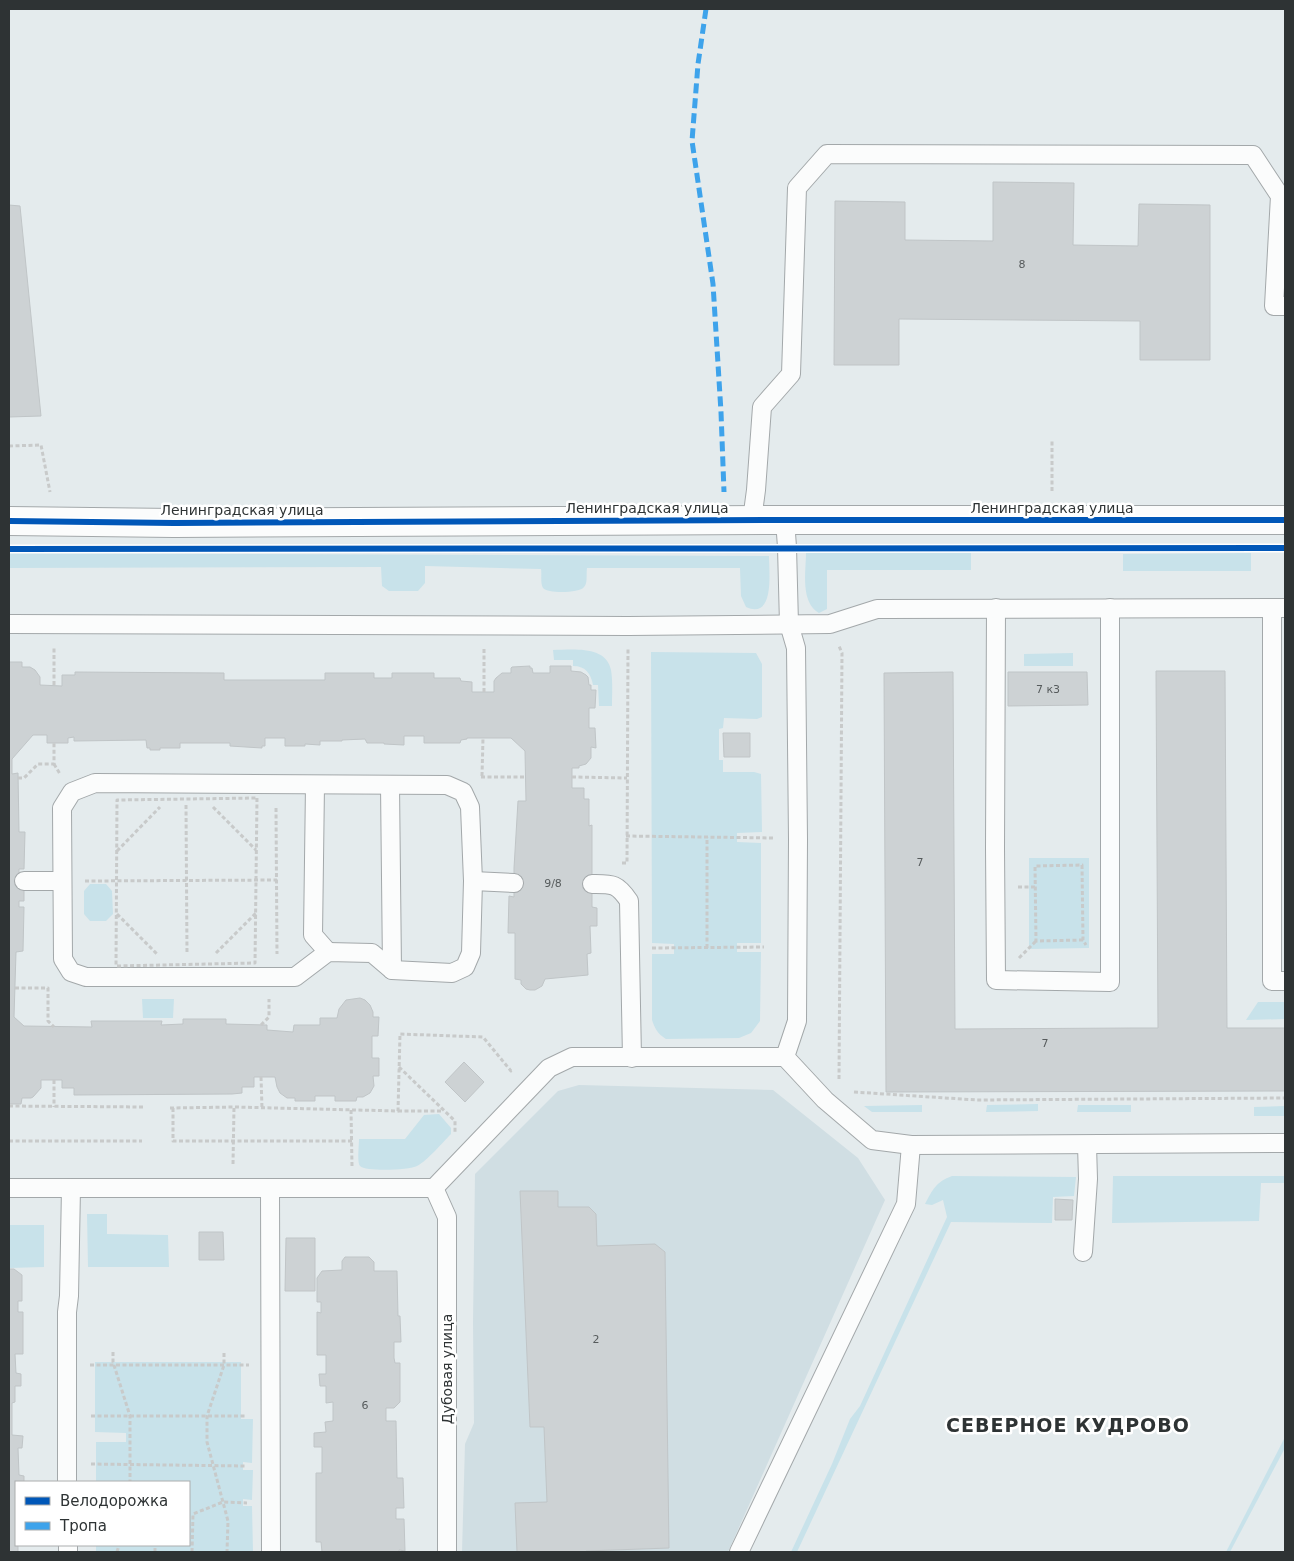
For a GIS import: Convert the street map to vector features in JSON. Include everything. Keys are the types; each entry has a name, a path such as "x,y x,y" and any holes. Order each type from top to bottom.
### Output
{"street":[{"name":"Ленинградская улица","path":"9,522 1285,520"}],"lane":[{"path":"752,520 762,408 791,374 797,188 827,154 1253,154 1280,196 1274,306 1285,306"},
{"path":"785,520 789,624 796,648 798,838 797,1021 785,1057"},
{"path":"996,608 996,980 1110,982 1110,608"},
{"path":"9,624 628,626 830,624 877,609 1279,608 1272,981 1285,981"},
{"path":"95,783 315,785 447,785 463,792 470,807 473,881 472,953 465,967 452,973 392,970 372,952 328,952 295,977 86,978 71,972 63,959 62,808 72,792 95,783"},
{"path":"315,785 313,935 328,952"},
{"path":"390,785 392,970"},
{"path":"24,882 62,881"},
{"path":"473,881 514,882"},
{"path":"592,884 609,884 620,888 629,900 632,1058"},
{"path":"9,1188 434,1188 549,1068 572,1057 785,1057 825,1100 872,1140 911,1146 1285,1143"},
{"path":"1083,1252 1088,1179 1086,1145"},
{"path":"739,1552 906,1204 911,1146"},
{"path":"68,1481 67,1312 71,1188"},
{"path":"270,1188 271,1552"},
{"name":"Дубовая улица","path":"434,1188 447,1217 447,1552"}],"path":[{"path":"1052,439 1052,491"},
{"path":"9,446 41,445 50,492"},
{"path":"830,624 842,653 839,1081"},
{"path":"619,864 627,863 628,626"},
{"path":"54,644 54,685"},
{"path":"484,644 484,692"},
{"path":"483,738 482,776 525,777"},
{"path":"18,778 24,778 38,764 54,764 54,743"},
{"path":"572,777 627,778"},
{"path":"276,784 277,977"},
{"path":"257,798 255,963 116,966 116,800 186,799 257,798"},
{"path":"116,851 167,799"},
{"path":"186,799 187,964"},
{"path":"206,799 257,851"},
{"path":"626,836 798,838"},
{"path":"707,837 707,948"},
{"path":"1082,865 1083,940 1036,940 1035,866 1082,865"},
{"path":"81,881 277,880"},
{"path":"116,913 168,965"},
{"path":"205,964 256,913"},
{"path":"647,948 764,947"},
{"path":"15,988 48,988 48,1021 54,1027"},
{"path":"398,1111 400,1034 483,1037 512,1071 519,1065"},
{"path":"398,1067 455,1121 455,1131 451,1139"},
{"path":"261,1077 262,1108"},
{"path":"54,1080 54,1106"},
{"path":"849,1092 976,1100 1285,1098"},
{"path":"9,1106 145,1107"},
{"path":"352,1141 173,1141 172,1108 234,1107 444,1111"},
{"path":"233,1170 234,1107"},
{"path":"351,1110 352,1169 357,1170"},
{"path":"9,1141 142,1141"},
{"path":"112,1352 114,1365 130,1416 130,1481"},
{"path":"224,1353 224,1365 207,1416 207,1442 228,1521 227,1552"},
{"path":"83,1365 255,1365"},
{"path":"89,1416 255,1416"},
{"path":"83,1464 249,1466"},
{"path":"192,1552 191,1514 223,1502 256,1503"}],"shaded area":[{"path":"9,553 769,556 769,583 766,601 762,607 755,609 746,607 741,596 740,568 587,568 584,587 577,591 564,592 543,588 541,569 425,566 425,583 418,591 389,591 382,586 381,567 9,568"},
{"path":"806,553 971,553 971,570 827,570 827,609 819,613 809,602 805,586"},
{"path":"1251,553 1251,571 1123,571 1123,554"},
{"path":"553,650 587,651 602,656 608,662 611,670 612,706 599,706 598,685 593,685 587,671 581,667 573,666 573,660 554,660"},
{"path":"651,652 756,653 762,664 762,717 757,719 724,718 723,728 719,729 719,760 723,760 723,772 754,772 761,774 762,832 737,833 737,842 761,843 761,943 737,943 737,952 761,952 760,1021 751,1033 739,1038 666,1039 657,1031 652,1020 652,954 674,954 674,944 652,943"},
{"path":"1073,653 1073,666 1024,666 1024,654"},
{"path":"1029,858 1089,858 1089,948 1029,949"},
{"path":"90,884 106,884 112,891 113,914 106,921 90,921 84,914 84,891"},
{"path":"142,999 174,999 173,1018 143,1018"},
{"path":"1258,1002 1285,1002 1285,1019 1246,1020"},
{"path":"579,1085 773,1090 858,1158 885,1200 728,1552 462,1552 465,1444 474,1423 475,1174 558,1091"},
{"path":"1038,1104 1038,1111 986,1112 987,1105"},
{"path":"922,1105 922,1112 872,1112 864,1106"},
{"path":"1078,1105 1131,1105 1131,1112 1077,1112"},
{"path":"1285,1106 1285,1116 1254,1116 1254,1107"},
{"path":"439,1114 451,1128 451,1134 421,1164 406,1169 388,1170 370,1169 360,1166 358,1157 359,1139 405,1139 424,1115"},
{"path":"952,1176 1076,1177 1074,1196 1053,1197 1052,1223 951,1222 797,1552 791,1552 832,1464 850,1419 860,1406 947,1217 943,1200 932,1205 925,1204 936,1187 942,1181"},
{"path":"1113,1176 1285,1176 1285,1183 1261,1183 1259,1221 1112,1223"},
{"path":"87,1214 107,1214 107,1234 168,1235 169,1267 88,1267"},
{"path":"9,1225 44,1225 44,1267 9,1268"},
{"path":"95,1362 241,1362 241,1419 253,1419 252,1463 243,1462 243,1470 253,1470 252,1500 243,1499 243,1506 252,1506 253,1552 96,1552 96,1546 190,1546 190,1481 96,1481 96,1442 126,1442 126,1433 95,1432"},
{"path":"1285,1437 1285,1448 1230,1552 1226,1552"}],"building":[{"path":"993,182 1074,183 1073,245 1138,246 1139,204 1210,205 1210,360 1140,360 1140,321 899,319 899,365 834,365 835,201 905,202 905,240 993,241"},
{"path":"9,205 20,206 41,416 9,417"},
{"path":"9,662 22,662 22,667 30,667 35,670 40,677 40,685 62,686 62,675 75,675 75,672 224,673 224,680 325,680 325,673 374,673 374,678 392,678 392,673 434,673 434,678 460,678 461,681 472,682 472,692 494,692 494,681 496,678 502,673 511,673 512,667 530,666 533,673 550,673 550,666 571,666 571,671 581,672 586,675 589,685 591,685 591,690 596,690 595,708 589,708 589,728 595,728 596,748 591,747 591,758 586,764 579,766 579,768 572,768 572,788 584,788 584,799 589,799 589,826 592,825 592,907 597,908 597,926 590,926 591,953 587,954 588,975 545,979 542,986 535,990 526,989 521,984 521,980 515,979 515,933 508,933 509,896 514,897 518,801 526,801 525,751 511,738 467,738 461,740 460,743 424,743 424,736 404,736 404,745 367,743 365,739 320,741 320,745 285,746 285,738 265,738 265,746 262,746 262,748 230,746 230,743 180,743 180,748 150,750 150,748 147,748 146,740 74,741 74,737 68,738 68,743 47,743 47,735 33,735 12,759 12,774 18,773 19,832 25,832 24,869 19,869 19,879 24,879 24,901 19,901 19,907 24,907 23,951 16,952 14,1017 24,1026 92,1027 91,1021 162,1021 161,1025 183,1024 183,1019 226,1019 226,1024 267,1025 267,1030 293,1032 294,1025 320,1025 320,1018 337,1018 339,1009 346,1000 360,998 370,1005 373,1017 379,1017 378,1036 372,1036 372,1058 379,1058 379,1076 373,1076 374,1086 370,1093 363,1097 357,1097 356,1101 335,1101 335,1096 315,1096 315,1101 295,1101 295,1098 287,1098 280,1093 275,1077 254,1077 254,1087 242,1087 242,1093 232,1094 74,1095 74,1088 62,1088 62,1080 41,1080 41,1088 33,1097 22,1098 21,1104 9,1104"},
{"path":"1156,671 1225,671 1227,1028 1285,1028 1285,1091 886,1092 884,673 953,672 955,1029 1158,1028"},
{"path":"1008,672 1087,672 1088,705 1008,706"},
{"path":"723,733 750,733 750,757 724,757"},
{"path":"464,1062 484,1082 465,1102 445,1082"},
{"path":"520,1191 558,1191 558,1207 589,1207 596,1214 597,1246 655,1244 665,1252 669,1548 587,1552 517,1552 515,1503 547,1502 544,1427 530,1427"},
{"path":"1055,1199 1073,1200 1072,1220 1055,1220"},
{"path":"199,1232 223,1232 224,1260 199,1260"},
{"path":"286,1238 315,1238 315,1291 285,1291"},
{"path":"345,1257 369,1257 374,1262 374,1271 397,1271 398,1316 400,1316 401,1342 394,1342 394,1358 395,1363 400,1363 400,1402 394,1408 386,1408 386,1421 396,1421 397,1478 403,1478 404,1508 396,1508 396,1519 404,1519 405,1551 322,1552 321,1542 316,1542 316,1473 322,1473 322,1447 314,1447 314,1433 326,1432 325,1422 333,1421 333,1402 326,1403 326,1386 320,1386 319,1374 326,1374 326,1355 317,1355 317,1312 321,1313 321,1302 317,1302 317,1278 322,1271 342,1270 342,1261"},
{"path":"9,1269 14,1269 22,1275 22,1301 18,1301 18,1312 23,1312 23,1354 15,1354 16,1373 21,1374 21,1386 15,1386 15,1402 12,1403 12,1435 23,1436 22,1448 18,1448 19,1475 24,1476 24,1481 15,1481 15,1546 18,1546 18,1552 9,1552"}],"marked path":[{"path":"706,9 698,64 692,141 713,284 724,492"}],"cycle path":[{"path":"9,521 174,523 1285,520"},
{"path":"9,549 1285,548"}],"district":[{"name":"СЕВЕРНОЕ КУДРОВО","path":"1068,1425"}]}
